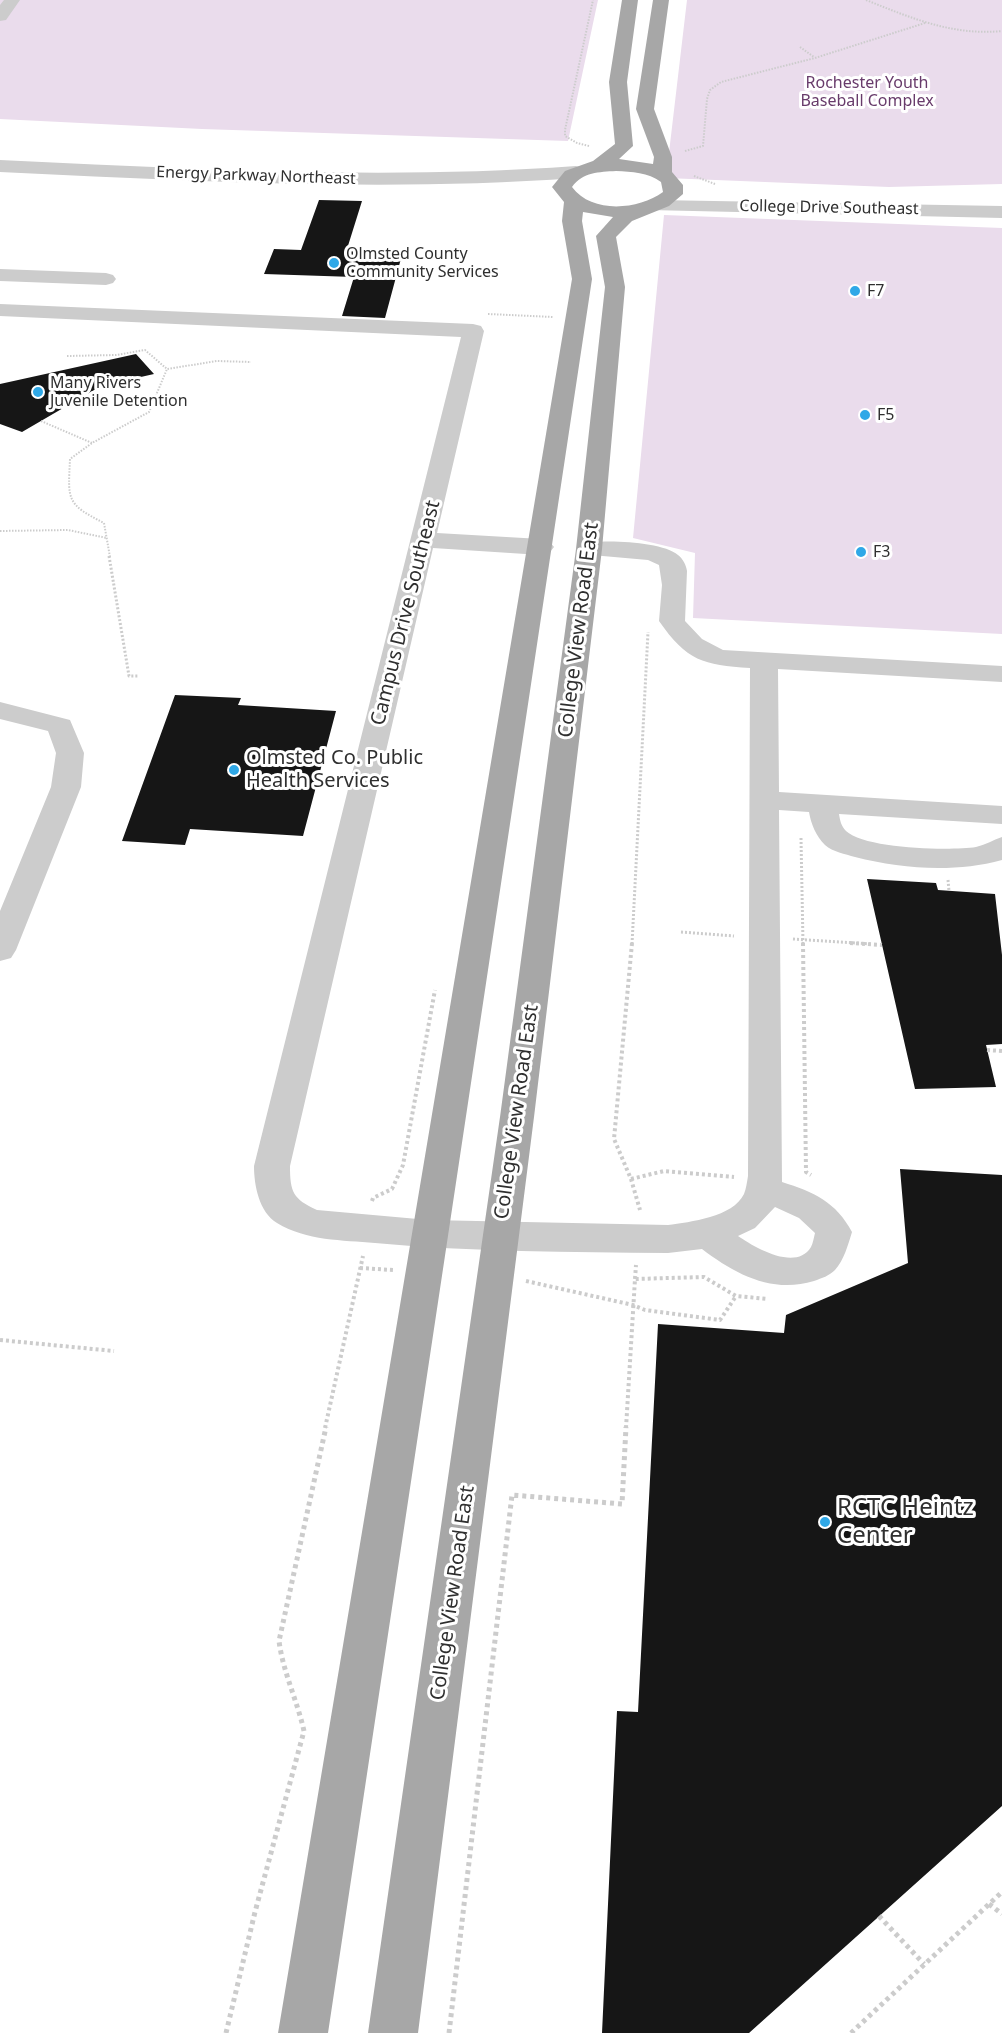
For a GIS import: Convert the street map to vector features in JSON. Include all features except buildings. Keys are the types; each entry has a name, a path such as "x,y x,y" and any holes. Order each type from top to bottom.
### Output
{"main road":[{"path":"599,166 624,146 618,94 630,0"},
{"path":"570,199 606,210 650,207 673,194 675,188 667,177 663,157 645,109 661,0"},
{"path":"303,2033 582,279 570,199 562,187 566,179 576,172 599,166 633,166 667,177"},
{"name":"College View Road East","path":"393,2033 501,1234 589,549 615,287 606,236 625,217 650,207"}],"street":[{"path":"0,16 12,0"},
{"name":"Energy Parkway Northeast","path":"0,166 369,180 511,178 576,172"},
{"name":"College Drive Southeast","path":"667,177 712,192 737,195 1002,202"},
{"name":"Energy Parkway Northeast","path":"511,178 570,199"},
{"name":"College Drive Southeast","path":"650,207 1002,212"},
{"path":"0,275 111,270 88,314"},
{"name":"Campus Drive Southeast","path":"0,310 473,331 272,1166 272,1184 277,1198 288,1212 312,1223 429,1234 668,1239 709,1234 742,1218 760,1201 764,1183"},
{"path":"424,540 541,547"},
{"path":"589,549 656,553 668,558 673,565 674,580 672,621 692,647 721,658 1002,674"},
{"path":"709,1234 740,1257 768,1270 791,1272 813,1268 826,1254 834,1232 825,1216 803,1202 764,1183 764,661"},
{"path":"0,710 60,726 70,753 66,787 0,950"},
{"path":"764,800 1002,815"},
{"path":"822,803 827,829 840,842 861,850 884,854 963,859 983,857 1002,847"}],"path":[{"path":"593,0 565,136 577,143 593,147"},
{"path":"866,0 945,29 976,34 1002,31"},
{"path":"676,153 703,146 707,99 710,90 721,82 815,58 925,23"},
{"path":"800,47 815,58"},
{"path":"693,175 702,181 718,185 712,192"},
{"path":"488,314 553,318"},
{"path":"67,356 116,355 145,350 167,369"},
{"path":"167,369 217,360 251,362"},
{"path":"139,676 129,676 104,523 76,509 69,500 70,459 92,443 149,412 167,369"},
{"path":"41,421 92,443"},
{"path":"0,531 69,530 91,532 108,538"},
{"path":"449,2033 512,1495 622,1504 640,1209 632,1179 614,1139 635,913 648,627"},
{"path":"801,834 806,1172"},
{"path":"987,1050 1002,1051"},
{"path":"632,1179 664,1171 737,1177 764,1183 806,1172 814,1177"},
{"path":"226,2033 255,1912 304,1731 297,1701 282,1665 279,1641 360,1268"},
{"path":"634,1279 704,1276 736,1296 763,1300 774,1298"},
{"path":"633,1305 645,1310 720,1320 736,1296"},
{"path":"0,1340 114,1351"},
{"path":"850,2033 1002,1892"},
{"path":"989,1904 1002,1914"},
{"path":"879,1916 924,1964"}],"green space":[{"path":"0,0 598,0 568,141 202,129 0,119"},
{"name":"Rochester Youth Baseball Complex","path":"687,0 1002,0 1002,184 889,187 666,178"},
{"path":"664,215 1002,228 1002,634 693,618 695,553 633,538"}],"place":[{"name":"Olmsted County Community Services","path":"334,263"},
{"name":"F7","path":"855,291"},
{"name":"Many Rivers Juvenile Detention","path":"38,392"},
{"name":"F5","path":"865,415"},
{"name":"F3","path":"861,552"},
{"name":"Olmsted Co. Public Health Services","path":"234,770"},
{"name":"RCTC Heintz Center","path":"825,1522"}]}
